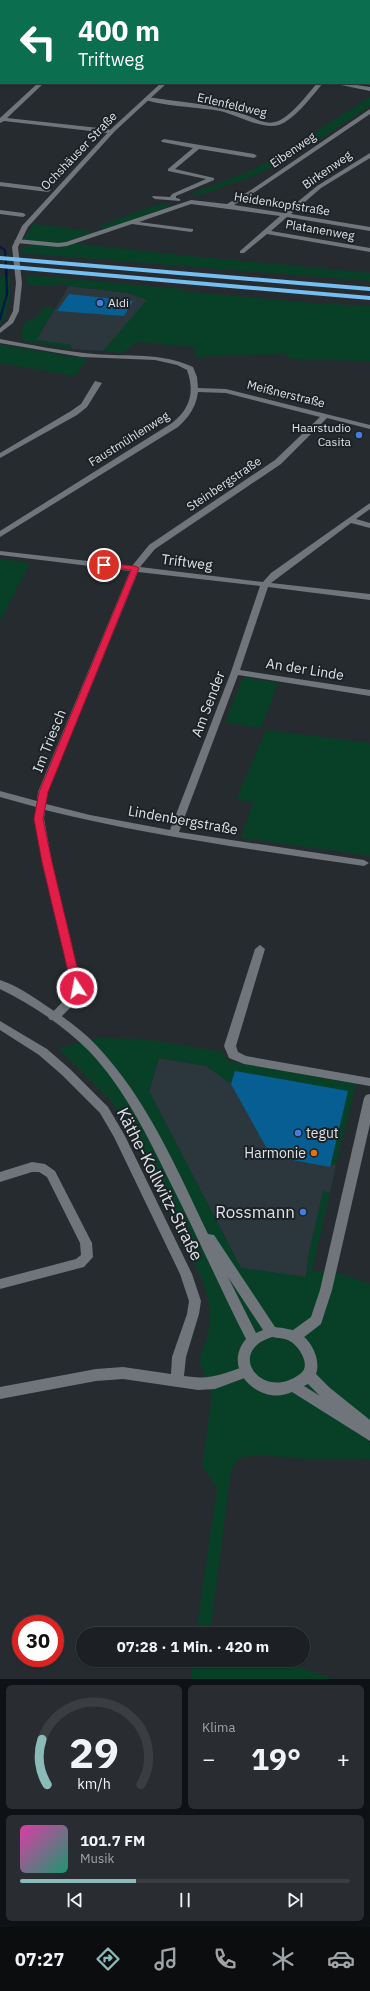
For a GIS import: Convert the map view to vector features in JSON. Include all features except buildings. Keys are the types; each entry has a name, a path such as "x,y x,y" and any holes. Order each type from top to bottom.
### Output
{"highway":[{"path":"0,258 370,289"},
{"path":"0,266 370,298"}],"street":[{"path":"1,120 40,84"},
{"name":"Ochshäuser Straße","path":"17,241 25,226 45,203 113,130 163,84"},
{"name":"Erlenfeldweg","path":"147,99 224,111 261,124 271,125 280,123 310,96 319,84"},
{"path":"340,84 370,89"},
{"name":"Eibenweg","path":"228,206 253,191 370,111"},
{"path":"1,120 108,130"},
{"path":"164,141 254,156"},
{"path":"172,199 174,195 212,179 170,170 198,147"},
{"name":"Birkenweg","path":"242,252 319,188 370,155"},
{"path":"0,184 48,190"},
{"name":"Heidenkopfstraße","path":"155,197 228,206 369,228"},
{"name":"Heidenkopfstraße","path":"17,241 58,245 67,244 191,202"},
{"path":"0,212 23,215"},
{"name":"Heidenkopfstraße","path":"132,222 191,230"},
{"name":"Platanenweg","path":"265,232 370,250"},
{"path":"0,331 11,322 19,299 19,283 15,252 17,241"},
{"name":"Faustmühlenweg","path":"0,341 62,352 138,357 180,363 190,369 196,390 191,410 176,425 0,535"},
{"path":"0,456 74,413 84,405 98,383"},
{"name":"Meißnerstraße","path":"196,390 226,391 370,427"},
{"name":"Steinbergstraße","path":"135,568 152,547 278,462 325,416"},
{"path":"265,584 274,575 370,505"},
{"path":"349,520 370,526"},
{"name":"Triftweg","path":"0,553 370,597"},
{"name":"Im Triesch","path":"54,1017 72,999 77,988 47,862 39,819 40,807 43,792 135,568"},
{"name":"Am Sender","path":"174,833 235,672 265,584"},
{"name":"An der Linde","path":"235,672 370,693"},
{"name":"Lindenbergstraße","path":"0,794 40,807 174,833 364,863"},
{"path":"260,949 230,1046 233,1054 244,1060 370,1082"},
{"path":"0,984 54,1017 76,1033 92,1048 123,1086 150,1129 253,1340"},
{"name":"Käthe-Kollwitz-Straße","path":"0,1025 43,1052 66,1072 104,1110 119,1136 186,1274 195,1301 193,1314 179,1357 177,1380"},
{"path":"294,1337 316,1320 326,1290 370,1098"},
{"path":"0,1177 32,1167 41,1167 51,1174 86,1243 86,1257 80,1263 0,1284"},
{"path":"184,1196 271,1332"},
{"path":"271,1332 294,1337 305,1346 309,1354 310,1369 308,1375 294,1386 280,1390 266,1388 251,1380 245,1372 243,1365 243,1354 253,1340 261,1334 271,1332"},
{"path":"0,1393 96,1375 123,1373 198,1384 215,1383 245,1372"},
{"path":"308,1375 325,1392 370,1428"},
{"path":"294,1386 370,1436"}],"shaded area":[{"path":"69,286 128,293 148,300 103,351 72,349 71,345 36,340"},
{"path":"159,1058 206,1066 217,1073 235,1071 348,1091 331,1164 336,1165 330,1193 323,1192 309,1253 306,1277 241,1268 149,1091"}],"green space":[{"path":"370,97 370,106 293,157 253,176 198,196 192,193 246,173 271,160"},
{"path":"163,203 171,206 106,229 99,226"},
{"path":"34,224 95,232 58,244 23,240"},
{"path":"70,244 370,273 370,281 20,253 22,248 28,246 64,246"},
{"path":"0,275 10,276 10,295 4,319 0,325"},
{"path":"25,275 181,289 183,291 312,303 370,306 370,361 291,359 284,354 195,357 195,347 137,342 122,353 103,351 147,300 128,293 69,286 64,284 29,286"},
{"path":"44,307 55,308 36,340 71,345 72,349 24,341 21,337 23,324 38,316"},
{"path":"0,345 87,359 75,376 0,363"},
{"path":"0,559 30,563 0,621"},
{"path":"243,677 278,683 261,728 225,722"},
{"path":"266,730 370,743 370,856 241,838 253,802 236,800"},
{"path":"98,1038 144,1039 223,1052 228,1061 356,1084 336,1165 330,1164 235,1071 231,1084 206,1066 159,1058 149,1091 241,1268 306,1277 309,1253 323,1191 330,1193 312,1271 341,1274 370,1284 370,1459 320,1460 253,1455 238,1459 231,1470 211,1627 197,1627 217,1488 202,1466 212,1395 199,1360 207,1338 210,1320 210,1311 206,1291 202,1279 122,1118 111,1101 59,1049"},
{"path":"192,1667 299,1667 333,1679 191,1679"}],"waterway":[{"path":"0,247 5,250 6,265"},
{"path":"0,319 7,294 6,264"}],"place":[{"name":"Aldi","path":"100,303"},
{"name":"Haarstudio Casita","path":"359,435"},
{"name":"tegut","path":"298,1133"},
{"name":"Harmonie","path":"314,1153"},
{"name":"Rossmann","path":"303,1212"}],"route":[{"path":"77,988 47,862 39,819 43,792 135,568 104,565"}]}
